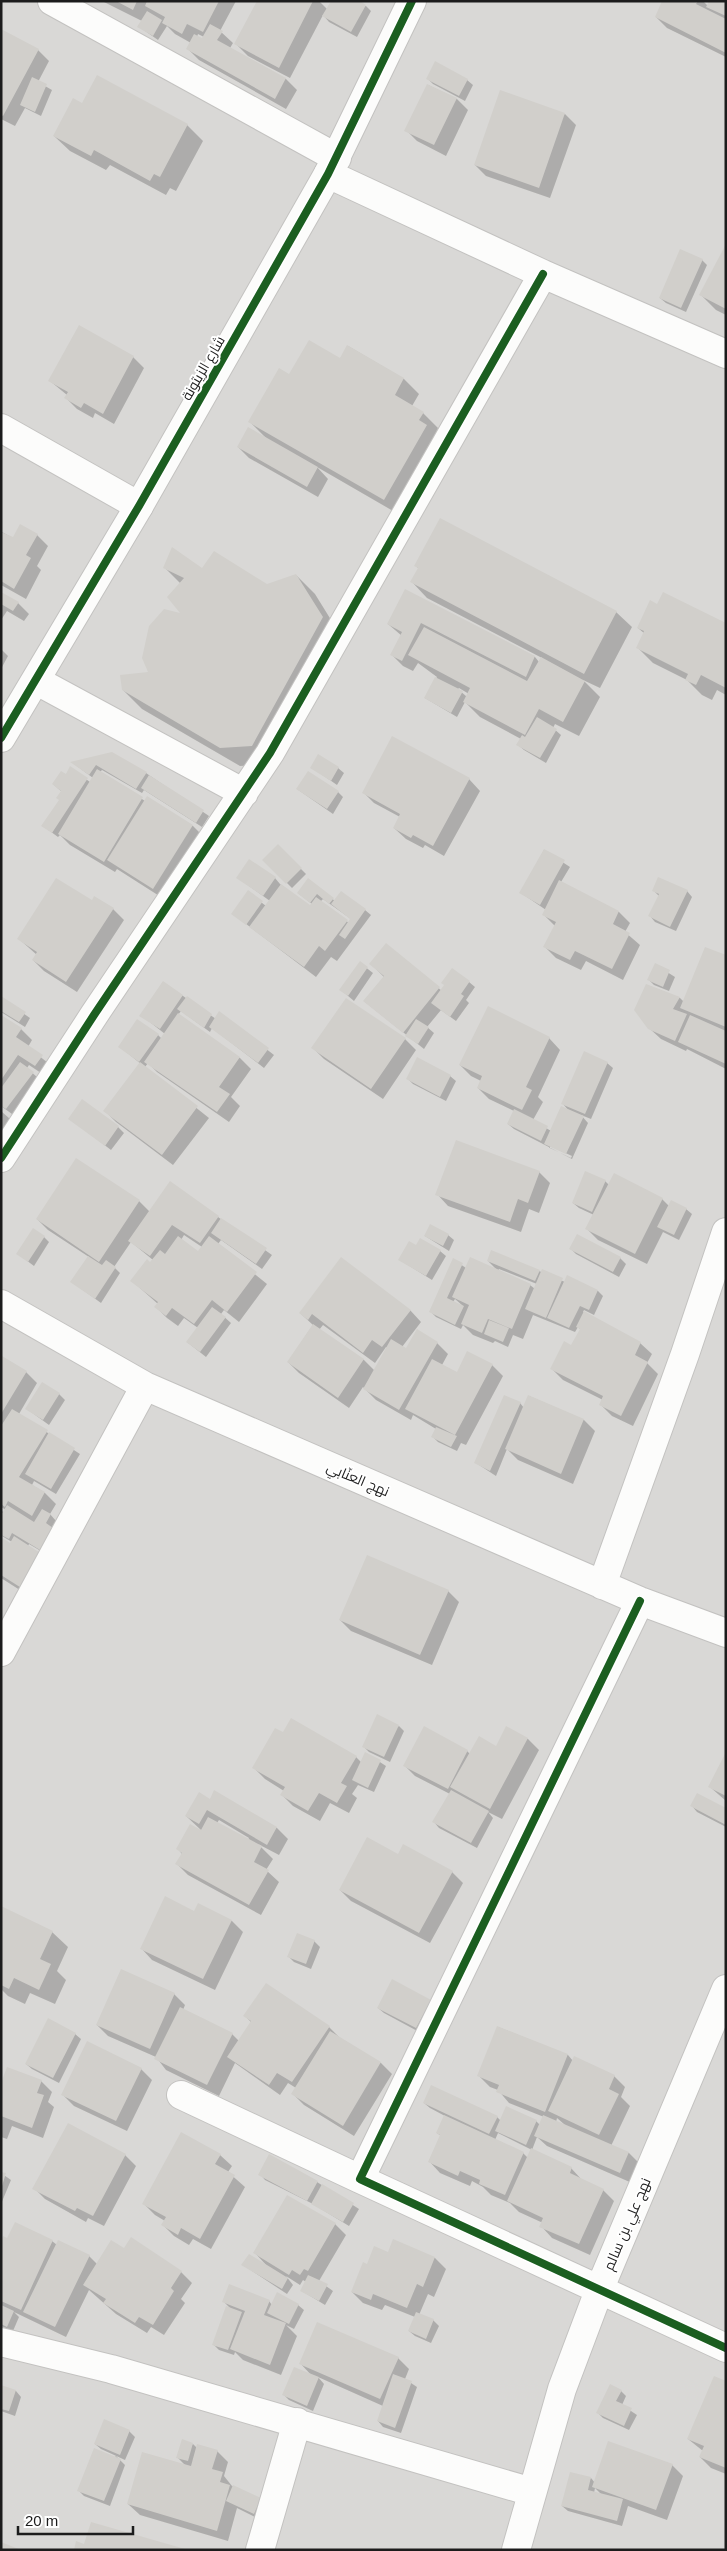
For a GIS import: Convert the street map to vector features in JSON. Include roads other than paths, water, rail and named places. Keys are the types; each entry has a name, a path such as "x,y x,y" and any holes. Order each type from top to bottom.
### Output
{"street":[{"path":"52,1 332,166 543,274 726,354"},
{"name":"شارع الزيتونة","path":"1,738 37,681 140,506 332,166 412,1"},
{"path":"1,1158 94,1015 270,753 543,274"},
{"path":"1,428 140,506"},
{"path":"37,681 244,793"},
{"path":"602,1585 685,1354 726,1232"},
{"name":"نهج العنّابي","path":"1,1304 145,1386 602,1585 726,1633"},
{"path":"1,1652 145,1386"},
{"path":"360,2179 640,1601"},
{"name":"نهج علي بن سالم","path":"516,2550 562,2389 600,2288 726,1989"},
{"path":"181,2095 726,2348"},
{"path":"1,2342 111,2369 532,2492"},
{"path":"260,2550 297,2422"}]}
